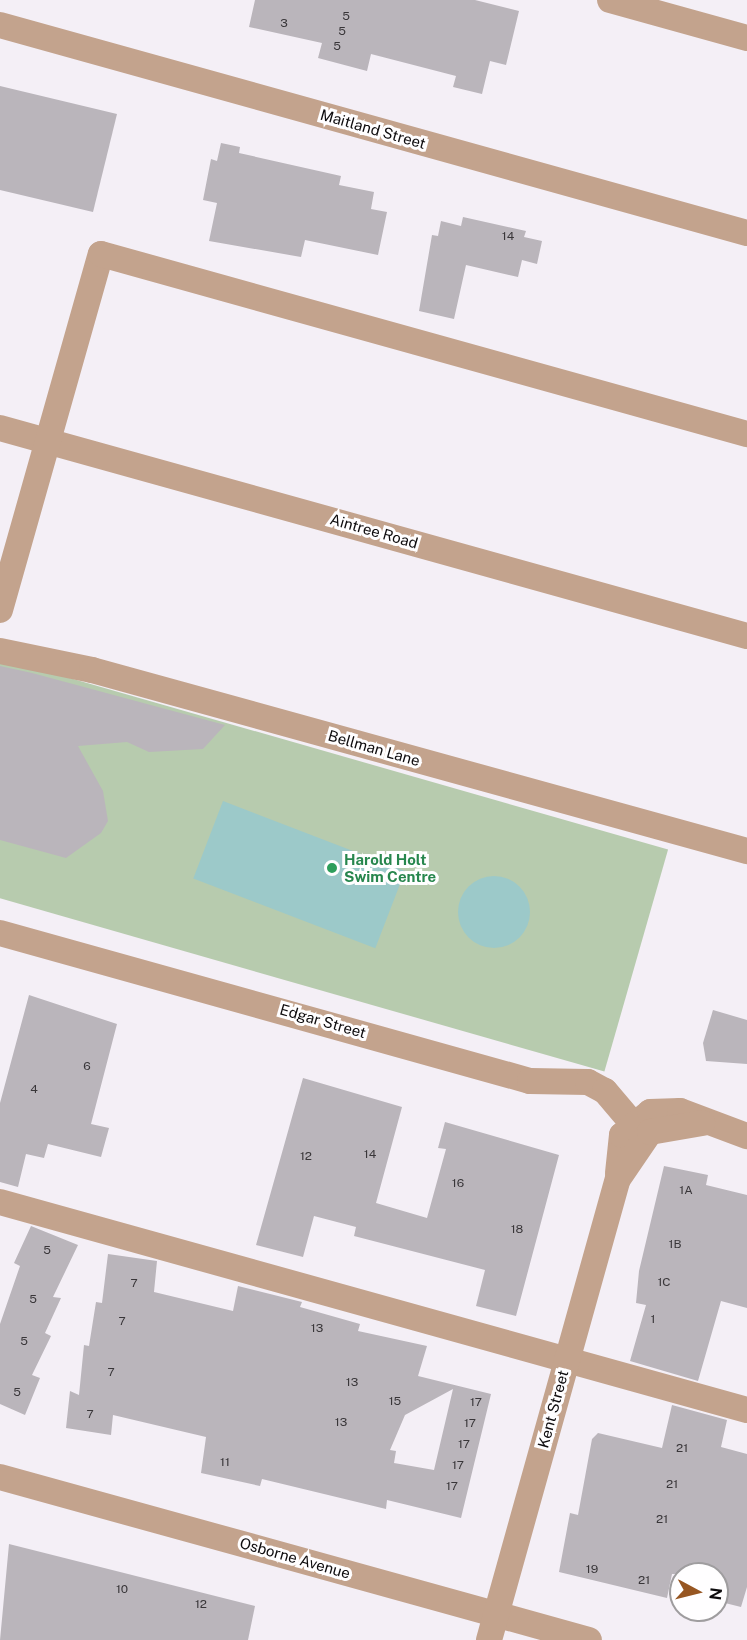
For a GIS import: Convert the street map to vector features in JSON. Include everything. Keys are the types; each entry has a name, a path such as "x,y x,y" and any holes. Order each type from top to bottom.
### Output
{"street":[{"path":"610,0 747,38"},
{"name":"Maitland Street","path":"0,25 747,233"},
{"path":"0,610 101,254 747,434"},
{"name":"Aintree Road","path":"0,428 747,636"},
{"name":"Bellman Lane","path":"0,651 92,670 747,851"},
{"name":"Edgar Street","path":"0,933 530,1081 588,1082 604,1091 639,1129"},
{"path":"639,1129 702,1124 747,1136"},
{"name":"Kent Street","path":"489,1640 618,1179 639,1129"},
{"path":"0,1202 747,1410"},
{"name":"Osborne Avenue","path":"0,1477 589,1640"}],"green space":[{"name":"Harold Holt Swim Centre","path":"0,658 668,850 604,1072 0,898"}],"water":[{"path":"223,801 405,871 375,948 193,878"},
{"path":"494,876 508,879 520,886 527,898 530,912 527,926 520,938 508,945 494,948 480,945 468,938 461,926 458,912 461,898 468,886 480,879"}],"building":[{"path":"255,0 475,0 519,11 506,65 490,61 482,94 453,87 456,76 371,54 367,71 318,58 322,43 249,27"},
{"path":"0,86 117,114 93,212 0,190"},
{"path":"221,143 240,147 239,153 341,176 339,185 374,192 371,209 387,212 378,255 305,240 301,257 209,241 217,203 203,200 211,159 217,161"},
{"path":"463,217 526,231 524,237 542,241 537,264 522,260 518,277 466,265 454,319 419,311 432,235 438,236 441,221 461,226"},
{"path":"0,666 225,725 203,749 149,752 127,742 78,746 103,791 108,821 101,833 66,858 0,840"},
{"path":"29,995 117,1024 91,1124 109,1128 101,1157 48,1144 44,1158 26,1154 18,1187 0,1182 0,1103"},
{"path":"713,1010 747,1020 747,1064 706,1061 703,1043"},
{"path":"303,1078 402,1107 376,1203 427,1218 446,1149 438,1148 445,1122 559,1155 516,1316 476,1306 485,1270 354,1236 356,1227 314,1216 303,1257 256,1245"},
{"path":"664,1166 708,1175 706,1185 747,1195 747,1308 721,1301 698,1381 630,1361 646,1305 636,1303 639,1271"},
{"path":"31,1226 78,1245 53,1297 61,1298 45,1333 51,1336 32,1375 40,1378 25,1415 0,1404 0,1324 20,1266 14,1263"},
{"path":"108,1254 157,1261 154,1292 233,1311 238,1286 302,1302 300,1307 360,1324 358,1331 427,1346 418,1376 491,1394 461,1518 387,1500 386,1509 262,1479 260,1486 201,1473 206,1437 113,1415 111,1435 66,1428 70,1391 79,1395 84,1345 89,1346 96,1302 102,1303","holes":["453,1389 434,1470 394,1463 396,1451 390,1450 405,1415"]},
{"path":"672,1405 727,1420 721,1447 747,1454 747,1587 741,1607 729,1604 729,1562 669,1562 667,1598 559,1572 570,1513 578,1515 592,1439 598,1433 662,1448"},
{"path":"9,1544 255,1606 248,1640 0,1640"}],"place":[{"name":"Harold Holt Swim Centre","path":"332,868"}]}
